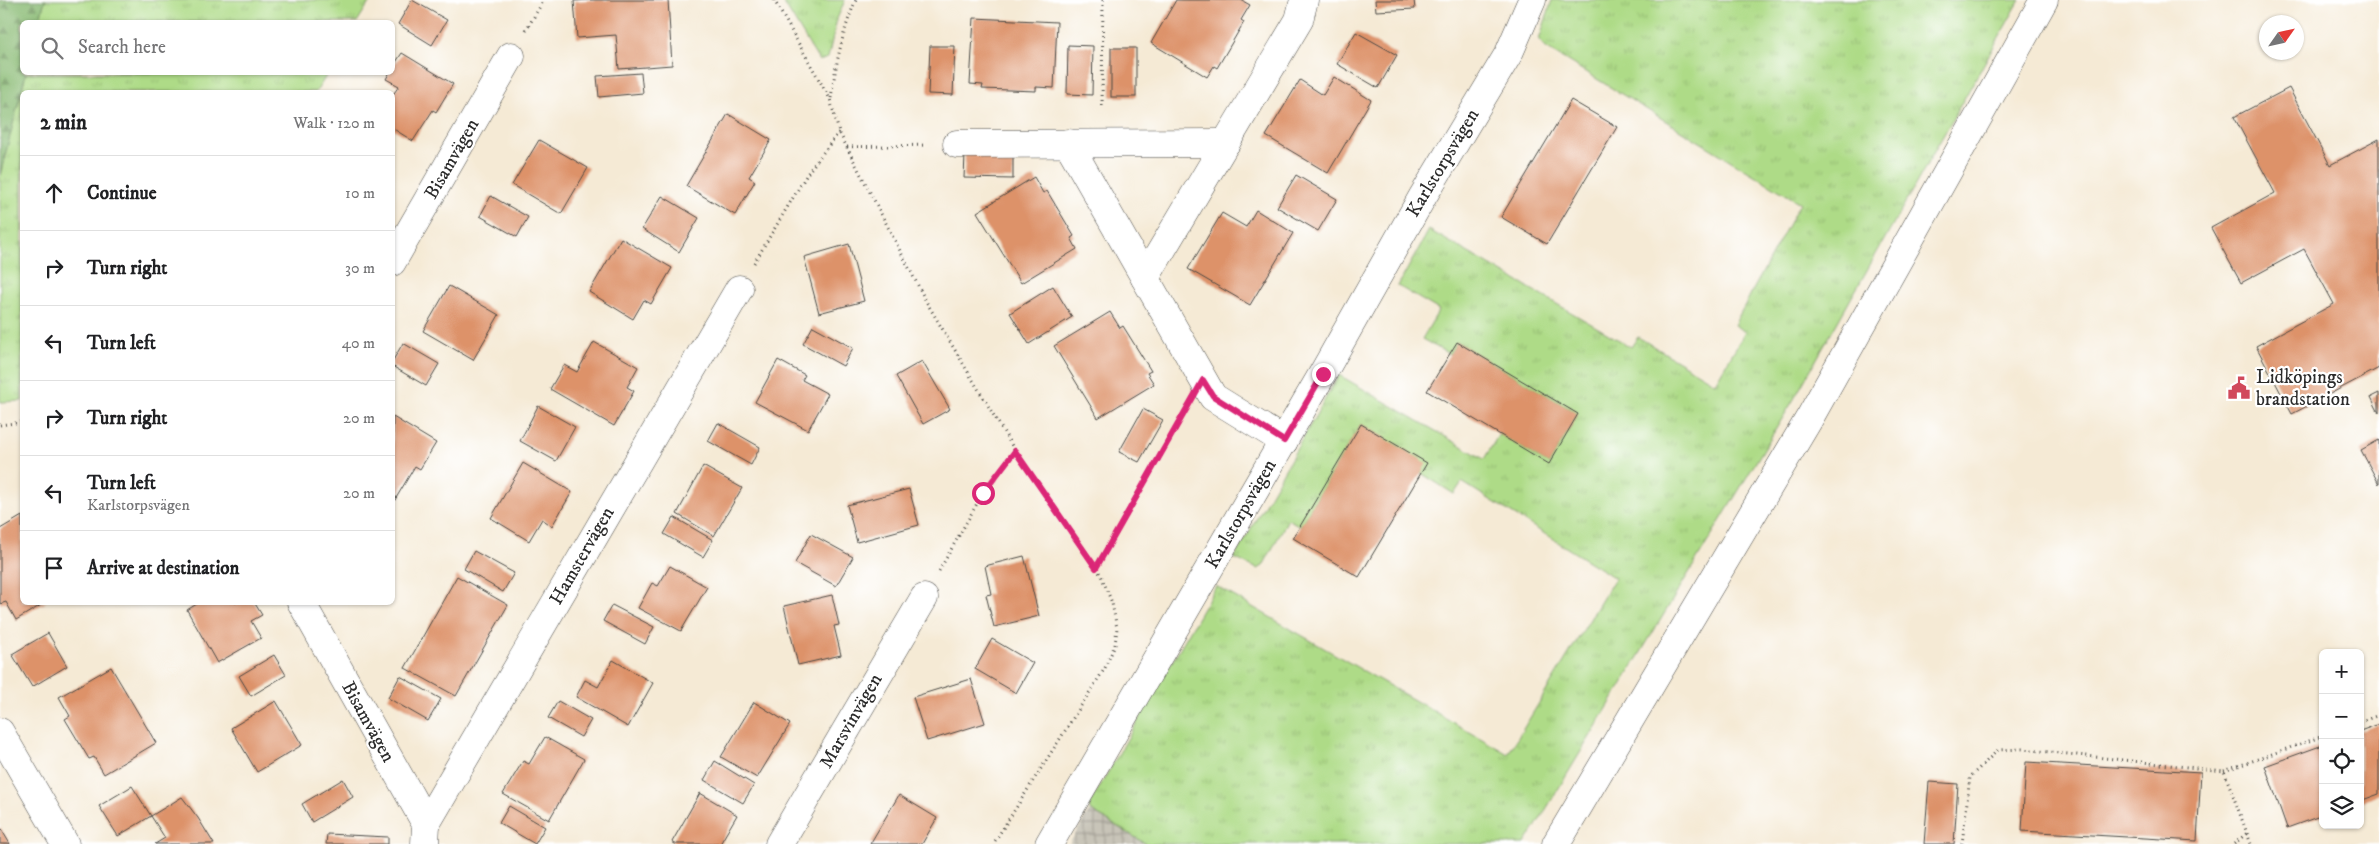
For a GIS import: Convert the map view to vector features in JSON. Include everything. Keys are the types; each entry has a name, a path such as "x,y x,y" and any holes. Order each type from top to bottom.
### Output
{"street":[{"path":"1145,278 1299,20 1304,0"},
{"name":"Karlstorpsvägen","path":"1049,844 1284,441 1423,196 1509,53 1532,0"},
{"path":"1556,844 1809,419 2044,0"},
{"name":"Bisamvägen","path":"395,257 512,56"},
{"path":"1068,143 1213,396 1284,441"},
{"path":"957,144 1226,143"},
{"name":"Hamstervägen","path":"426,834 738,288"},
{"name":"Marsvinvägen","path":"779,844 924,598"},
{"name":"Bisamvägen","path":"303,605 426,834"},
{"path":"0,732 66,844"}],"path":[{"path":"774,0 830,99 840,132 927,303 1015,451 1096,568 1112,602 1117,628 1115,645 1105,668 993,844"},
{"path":"830,99 838,53 847,21 856,0"},
{"path":"1102,142 1103,0"},
{"path":"738,288 809,171 840,132"},
{"path":"848,147 957,144"},
{"path":"1096,568 1203,380"},
{"path":"0,425 20,422"},
{"path":"924,598 983,493 1015,451"},
{"path":"2364,721 2379,716"},
{"path":"1962,844 1970,776 1998,750 2022,749 2224,771 2319,737"},
{"path":"2224,771 2251,844"},
{"path":"2234,844 2247,833"}],"shaded area":[{"path":"1090,810 1146,844 1069,844"}],"green space":[{"path":"0,0 45,0 40,20 20,20 20,75 25,75 22,90 20,90 0,175"},
{"path":"45,0 371,0 358,20 40,20"},
{"path":"782,0 845,0 837,19 828,58 819,61"},
{"path":"1552,0 2020,0 1794,399 1525,844 1146,844 1090,810 1089,805 1216,586 1508,754 1615,578 1462,482 1454,494 1421,473 1426,463 1361,424 1300,526 1288,519 1263,566 1258,569 1234,558 1339,375 1484,459 1499,434 1549,464 1578,414 1457,342 1449,354 1422,339 1439,310 1398,286 1429,230 1631,347 1638,337 1715,383 1745,332 1734,325 1800,203 1546,48 1539,40"},
{"path":"25,75 327,75 317,90 22,90"},
{"path":"20,97 20,401 0,402 0,175"}],"building":[{"path":"412,0 447,20 432,45 398,24"},
{"path":"668,0 672,65 619,69 616,35 577,38 574,1"},
{"path":"1176,0 1241,0 1250,5 1241,20 1244,22 1217,68 1214,66 1207,77 1151,43"},
{"path":"1375,0 1414,0 1415,9 1376,11"},
{"path":"974,18 1057,22 1054,88 1036,87 1036,91 982,89 983,85 970,84"},
{"path":"1356,32 1397,55 1378,88 1337,64"},
{"path":"1068,45 1093,46 1092,95 1067,94"},
{"path":"930,46 955,46 953,95 928,94"},
{"path":"1111,48 1136,48 1136,97 1111,97"},
{"path":"402,53 453,84 436,112 433,110 413,141 395,130 395,92 399,86 386,79 388,75 395,75 395,64"},
{"path":"641,73 643,93 599,97 597,76"},
{"path":"1334,77 1371,100 1328,173 1266,136 1300,80 1323,95"},
{"path":"2289,88 2330,165 2379,139 2379,368 2292,414 2256,346 2334,304 2304,249 2241,283 2211,228 2275,193 2234,117"},
{"path":"1571,100 1617,127 1547,244 1501,217"},
{"path":"728,114 771,140 749,177 755,181 735,215 686,186"},
{"path":"539,140 588,168 561,214 512,185"},
{"path":"965,154 1013,154 1013,179 964,178"},
{"path":"1296,175 1337,199 1318,231 1277,207"},
{"path":"1034,177 1043,193 1047,191 1074,236 1071,238 1077,249 1021,283 977,212"},
{"path":"491,196 528,217 517,237 480,216"},
{"path":"662,196 699,218 679,252 642,229"},
{"path":"1256,210 1293,233 1250,305 1188,269 1222,213 1246,227"},
{"path":"621,238 672,268 651,304 644,300 633,319 589,292"},
{"path":"849,244 864,301 819,313 804,257"},
{"path":"449,286 499,315 473,360 423,331"},
{"path":"1053,286 1072,317 1029,344 1010,313"},
{"path":"1110,312 1120,328 1123,326 1151,371 1147,373 1154,384 1098,418 1054,346"},
{"path":"813,326 853,348 843,366 803,344"},
{"path":"594,342 638,367 627,387 634,391 614,426 550,389 564,365 577,372"},
{"path":"1457,342 1578,414 1549,464 1427,391"},
{"path":"403,343 439,364 426,386 395,368 395,357"},
{"path":"778,360 805,375 802,380 828,394 808,430 755,402"},
{"path":"922,361 950,409 923,424 896,376"},
{"path":"2379,393 2379,413 2371,397"},
{"path":"538,406 575,427 556,461 520,441"},
{"path":"1143,409 1163,420 1139,462 1119,452"},
{"path":"395,418 436,443 420,469 415,466 395,500"},
{"path":"718,423 760,447 751,465 708,441"},
{"path":"1361,424 1427,463 1359,577 1293,538"},
{"path":"2379,440 2379,484 2361,450"},
{"path":"523,463 572,492 552,526 542,519 529,541 491,518"},
{"path":"703,466 742,488 714,536 677,514"},
{"path":"909,489 919,525 857,542 847,505"},
{"path":"20,517 20,605 41,605 16,620 6,602 0,604 0,529"},
{"path":"674,517 713,540 703,557 664,534"},
{"path":"811,534 853,557 836,586 795,563"},
{"path":"474,551 514,573 503,592 464,569"},
{"path":"1024,556 1039,616 994,627 986,595 991,594 985,566"},
{"path":"670,566 707,587 681,631 638,608 652,583 658,586"},
{"path":"457,576 508,605 456,696 405,668"},
{"path":"832,595 839,625 834,626 841,655 798,665 784,606"},
{"path":"195,605 256,605 262,615 251,621 261,638 217,663 187,610"},
{"path":"612,605 654,627 645,644 603,621"},
{"path":"48,633 67,666 32,687 12,654"},
{"path":"992,639 1033,663 1016,693 975,669"},
{"path":"274,655 286,675 251,696 239,676"},
{"path":"613,660 653,683 628,727 576,697 585,680 598,687"},
{"path":"111,667 156,743 104,774 94,757 89,759 65,719 70,716 59,697"},
{"path":"400,676 441,699 428,721 388,698"},
{"path":"971,679 985,723 927,741 913,697"},
{"path":"276,701 302,745 257,772 231,728"},
{"path":"558,701 591,720 581,737 548,718"},
{"path":"754,702 790,724 757,778 721,757"},
{"path":"2379,724 2379,794 2364,800 2364,739 2364,730"},
{"path":"545,737 584,759 549,820 503,794 523,761 529,764"},
{"path":"2319,746 2319,816 2287,828 2265,766"},
{"path":"715,761 754,785 743,803 704,780"},
{"path":"2026,762 2201,772 2197,841 2022,831"},
{"path":"343,779 353,797 312,822 302,804"},
{"path":"1929,782 1958,784 1954,844 1924,844"},
{"path":"132,786 151,816 118,836 99,806"},
{"path":"700,793 737,815 720,844 675,844 672,842"},
{"path":"899,795 937,818 922,844 870,844"},
{"path":"182,797 214,844 155,844 165,838 151,816"},
{"path":"509,806 545,827 535,844 499,823"},
{"path":"0,827 10,844 0,844"},
{"path":"327,834 388,837 388,844 326,844"}],"place":[{"name":"Lidköpings brandstation","path":"2239,388"}],"route":[{"path":"983,493 1015,451 1096,568 1203,380 1213,396 1284,441 1323,374"}]}
